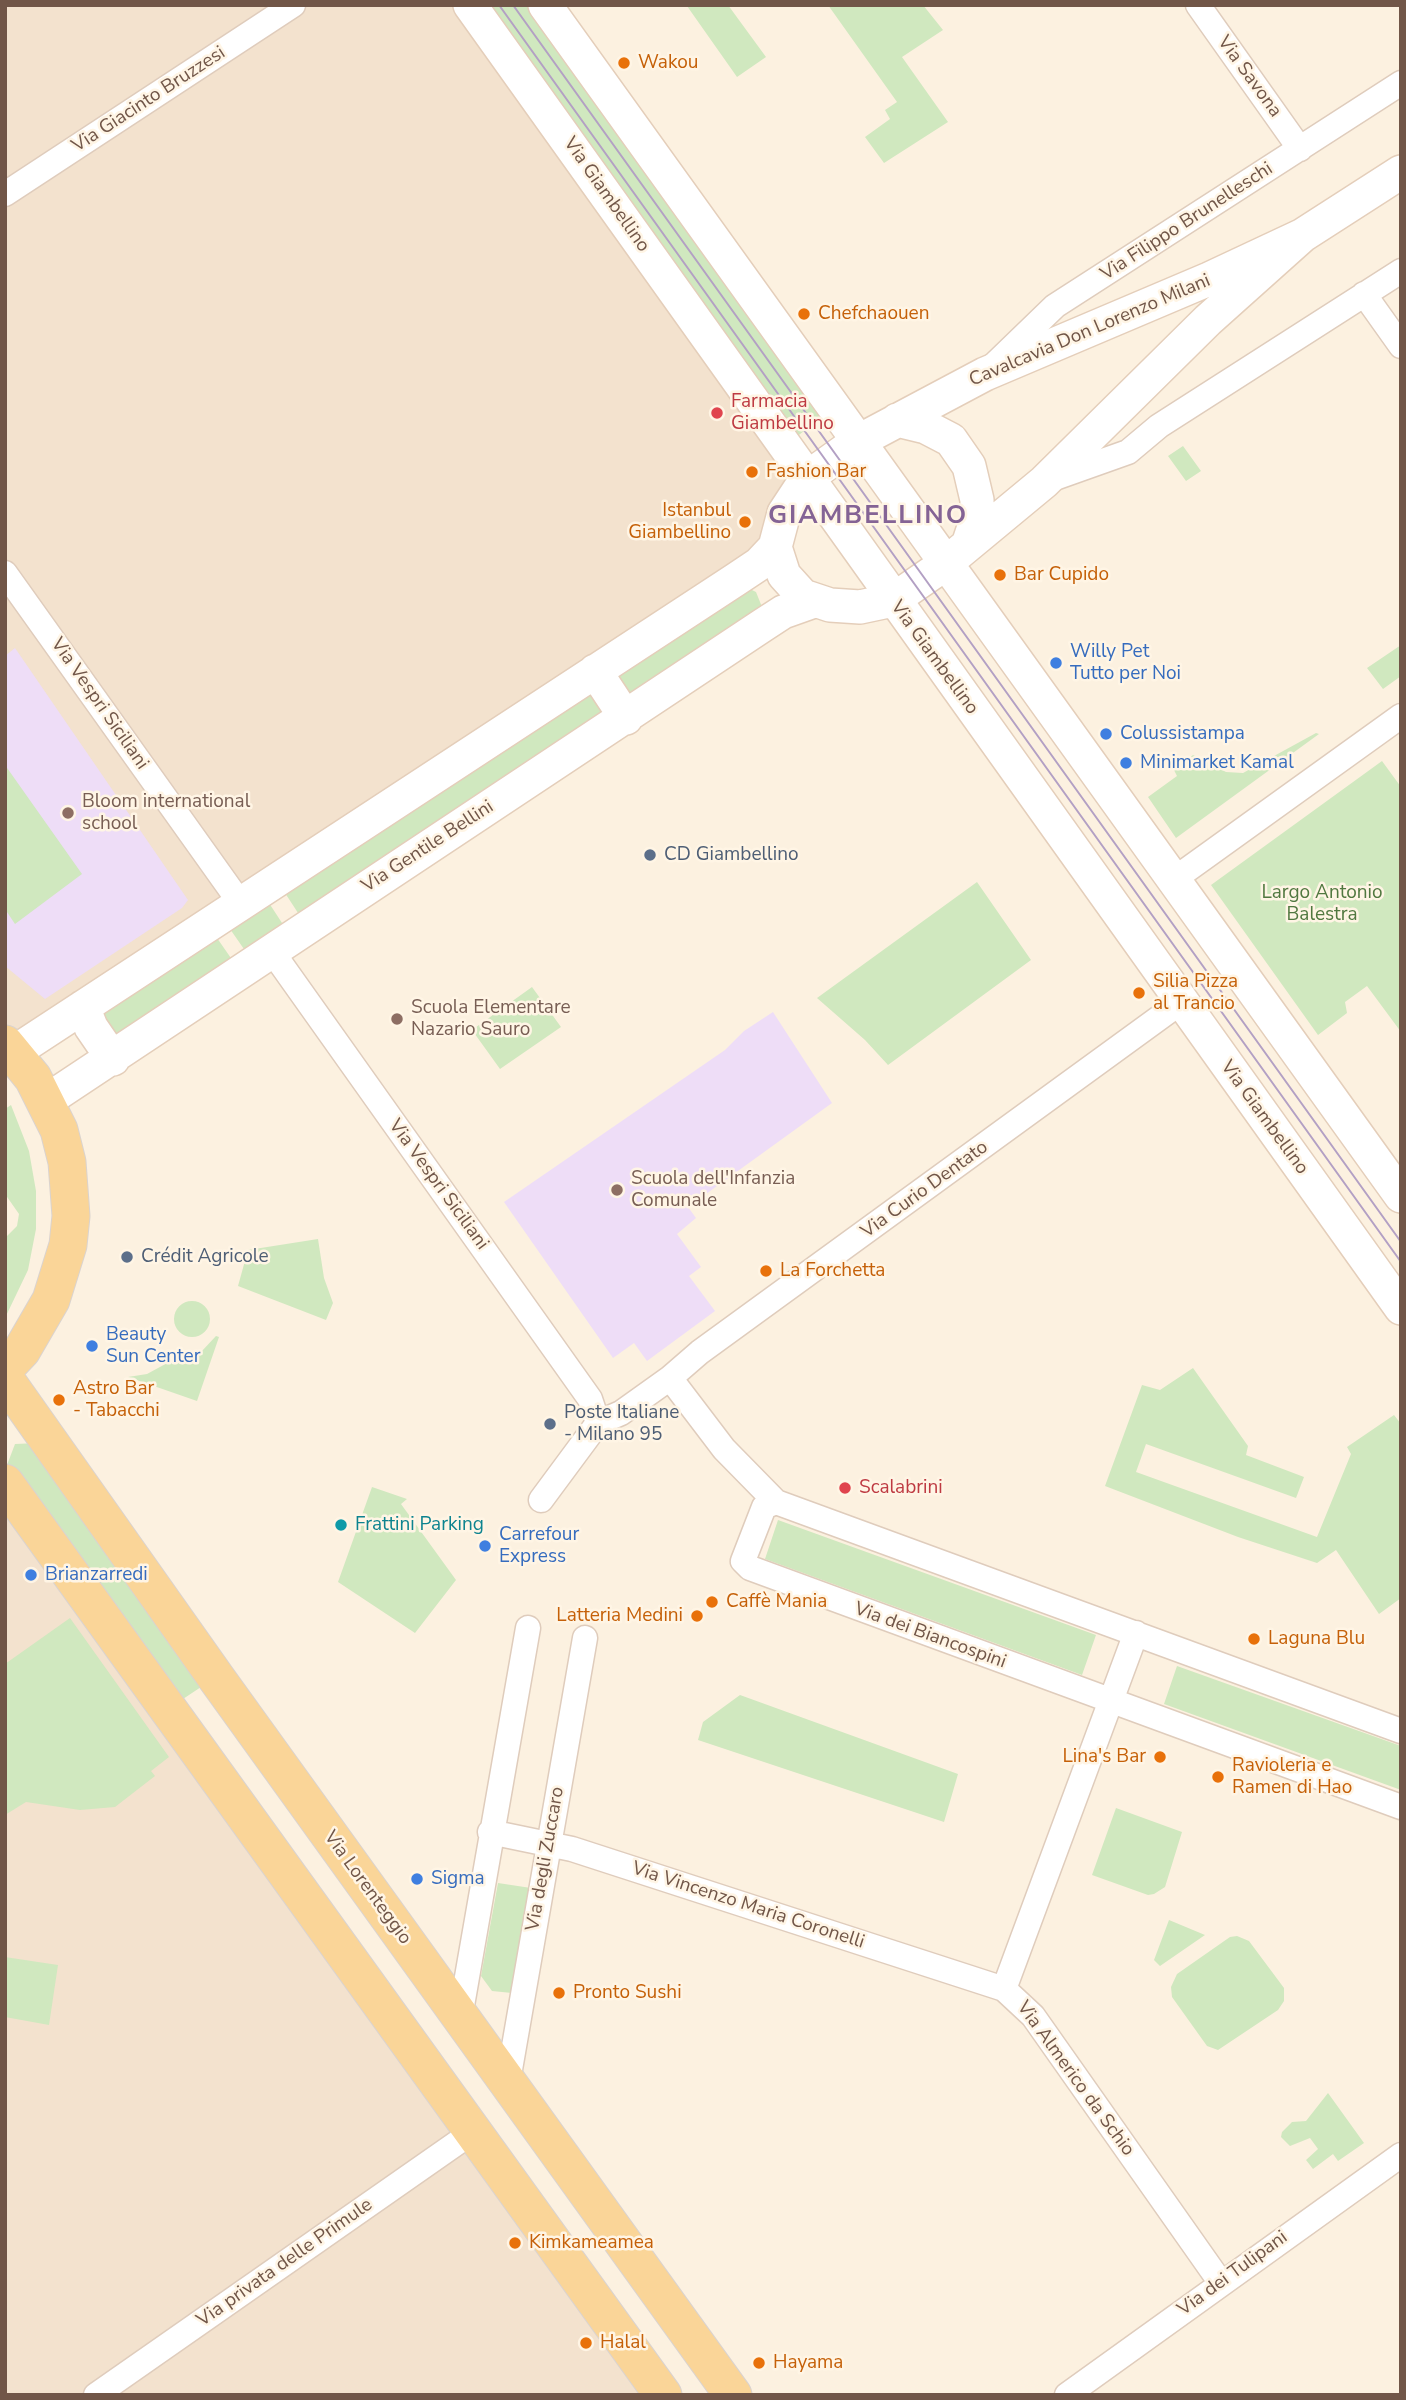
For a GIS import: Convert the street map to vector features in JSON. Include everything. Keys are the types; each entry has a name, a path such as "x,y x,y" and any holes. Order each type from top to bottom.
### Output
{"main road":[{"name":"Via Giambellino","path":"470,5 892,600 1401,1308"},
{"path":"545,5 878,430 1173,880 1401,1196"},
{"name":"Cavalcavia Don Lorenzo Milani","path":"807,478 878,430 985,374 1209,279 1303,235 1401,172"},
{"name":"Cavalcavia Don Lorenzo Milani","path":"892,600 1044,482 1208,320 1303,235"},
{"path":"878,430 939,433 951,440 965,460 974,482 977,518 958,551"},
{"path":"5,1368 33,1334 51,1300 68,1245 71,1216 67,1162 46,1101 9,1048 83,1007 759,564 775,547 784,513 807,478"},
{"path":"775,547 779,562 792,586 814,601 854,607 892,600"},
{"path":"735,580 751,583 764,597 764,625"},
{"name":"Via Gentile Bellini","path":"46,1101 783,612 814,601"},
{"path":"595,671 626,718"},
{"path":"83,1007 96,1036 113,1059"},
{"name":"Via Lorenteggio","path":"5,1379 57,1456 733,2395"},
{"path":"5,1483 663,2395"}],"street":[{"name":"Via Giacinto Bruzzesi","path":"5,194 293,5"},
{"name":"Via Savona","path":"1198,5 1300,149"},
{"name":"Via Filippo Brunelleschi","path":"985,374 1055,306 1401,83"},
{"path":"1044,482 1128,452 1159,426 1401,271"},
{"path":"1364,294 1401,346"},
{"name":"Via Vespri Siciliani","path":"5,573 241,904"},
{"path":"1173,880 1401,716"},
{"name":"Via Vespri Siciliani","path":"271,950 590,1399 598,1423"},
{"name":"Via Curio Dentato","path":"598,1423 621,1413 670,1378 700,1352 1181,1002"},
{"path":"670,1378 724,1449 776,1502 1401,1731"},
{"path":"541,1500 598,1423"},
{"name":"Via dei Biancospini","path":"776,1502 764,1507 743,1561 750,1569 1110,1703 1401,1807"},
{"path":"460,2017 490,1832 528,1628"},
{"path":"1110,1703 1136,1633"},
{"name":"Via degli Zuccaro","path":"508,2081 585,1638"},
{"name":"Via Almerico da Schio","path":"1110,1703 1004,1989 1033,2016 1221,2283"},
{"name":"Via Vincenzo Maria Coronelli","path":"490,1832 572,1849 1004,1989"},
{"name":"Via privata delle Primule","path":"96,2395 474,2131"},
{"name":"Via dei Tulipani","path":"1067,2395 1401,2155"}],"shaded area":[{"path":"5,5 466,5 802,476 772,545 5,1039"},
{"name":"Bloom international school","path":"15,648 188,900 182,908 45,999 5,966 5,656"},
{"name":"Scuola dell'Infanzia Comunale","path":"773,1012 832,1103 688,1207 696,1218 677,1234 701,1267 689,1276 715,1311 647,1361 634,1343 613,1358 504,1202 725,1050 744,1031"},
{"path":"5,1488 660,2395 5,2395"}],"green space":[{"path":"476,5 533,5 823,416 790,442"},
{"path":"728,5 766,57 737,77 687,6"},
{"path":"828,5 923,5 943,30 902,57 948,122 884,163 865,137 890,119 885,110 897,102"},
{"path":"1183,446 1201,471 1186,481 1168,456"},
{"path":"750,589 756,592 762,607 631,700 615,676"},
{"path":"1401,645 1401,676 1383,689 1367,668"},
{"path":"594,690 610,713 300,916 285,893"},
{"path":"1316,733 1319,734 1176,838 1148,797 1177,776 1174,770 1193,755 1226,772 1243,773"},
{"name":"Largo Antonio Balestra","path":"1382,761 1401,787 1401,1032 1367,986 1345,1002 1347,1013 1318,1035 1211,885"},
{"path":"5,765 82,874 15,924 5,909"},
{"path":"977,882 1031,960 888,1065 865,1040 817,998"},
{"path":"269,903 284,926 246,952 230,929"},
{"path":"217,938 233,961 123,1034 113,1035 101,1013"},
{"path":"532,987 561,1027 500,1069 472,1030"},
{"path":"11,1105 29,1151 36,1191 36,1229 28,1270 5,1318 5,1238 17,1226 19,1214 5,1194 5,1109"},
{"path":"318,1239 324,1278 333,1303 326,1320 238,1286 248,1250"},
{"path":"192,1301 205,1306 210,1319 205,1332 192,1337 179,1332 174,1319 179,1306"},
{"path":"216,1336 219,1337 197,1401 128,1377 147,1374 171,1361 201,1352"},
{"path":"1193,1368 1248,1446 1246,1455 1304,1477 1296,1498 1146,1444 1136,1472 1317,1537 1351,1454 1347,1447 1394,1415 1401,1424 1401,1598 1379,1614 1336,1550 1317,1563 1238,1537 1105,1486 1142,1385 1160,1390"},
{"path":"39,1443 210,1681 177,1703 7,1465 15,1444"},
{"path":"372,1487 407,1499 401,1504 456,1580 415,1633 338,1582"},
{"path":"778,1520 1096,1635 1082,1675 765,1559"},
{"path":"70,1618 169,1757 151,1771 155,1776 115,1807 80,1810 26,1802 5,1815 5,1664"},
{"path":"1177,1666 1401,1746 1401,1790 1164,1704"},
{"path":"740,1695 958,1774 944,1822 698,1740 703,1722"},
{"path":"1116,1808 1182,1832 1165,1887 1154,1894 1148,1895 1092,1875"},
{"path":"498,1883 531,1888 512,1993 492,1991 481,1976"},
{"path":"1169,1920 1205,1935 1160,1966 1154,1960"},
{"path":"1237,1936 1249,1941 1284,1988 1284,2001 1278,2010 1218,2050 1207,2046 1172,1997 1171,1987 1177,1974 1230,1937"},
{"path":"5,1957 58,1965 49,2025 5,2017"},
{"path":"1328,2093 1364,2143 1338,2161 1333,2154 1313,2169 1306,2160 1318,2149 1310,2138 1290,2146 1281,2137 1282,2132 1292,2122 1306,2121"}],"tram line":[{"path":"499,5 1401,1262"},
{"path":"513,5 1401,1242"}],"place":[{"name":"Wakou","path":"624,63"},
{"name":"Chefchaouen","path":"804,314"},
{"name":"Farmacia Giambellino","path":"717,413"},
{"name":"Fashion Bar","path":"752,472"},
{"name":"Istanbul Giambellino","path":"745,522"},
{"name":"Bar Cupido","path":"1000,575"},
{"name":"Willy Pet Tutto per Noi","path":"1056,663"},
{"name":"Colussistampa","path":"1106,734"},
{"name":"Minimarket Kamal","path":"1126,763"},
{"name":"Bloom international school","path":"68,813"},
{"name":"CD Giambellino","path":"650,855"},
{"name":"Silia Pizza al Trancio","path":"1139,993"},
{"name":"Scuola Elementare Nazario Sauro","path":"397,1019"},
{"name":"Scuola dell'Infanzia Comunale","path":"617,1190"},
{"name":"Crédit Agricole","path":"127,1257"},
{"name":"La Forchetta","path":"766,1271"},
{"name":"Beauty Sun Center","path":"92,1346"},
{"name":"Astro Bar - Tabacchi","path":"59,1400"},
{"name":"Poste Italiane - Milano 95","path":"550,1424"},
{"name":"Scalabrini","path":"845,1488"},
{"name":"Frattini Parking","path":"341,1525"},
{"name":"Carrefour Express","path":"485,1546"},
{"name":"Brianzarredi","path":"31,1575"},
{"name":"Caffè Mania","path":"712,1602"},
{"name":"Latteria Medini","path":"697,1616"},
{"name":"Laguna Blu","path":"1254,1639"},
{"name":"Lina's Bar","path":"1160,1757"},
{"name":"Ravioleria e Ramen di Hao","path":"1218,1777"},
{"name":"Sigma","path":"417,1879"},
{"name":"Pronto Sushi","path":"559,1993"},
{"name":"Kimkameamea","path":"515,2243"},
{"name":"Halal","path":"586,2343"},
{"name":"Hayama","path":"759,2363"}],"district":[{"name":"GIAMBELLINO","path":"868,517"}]}
